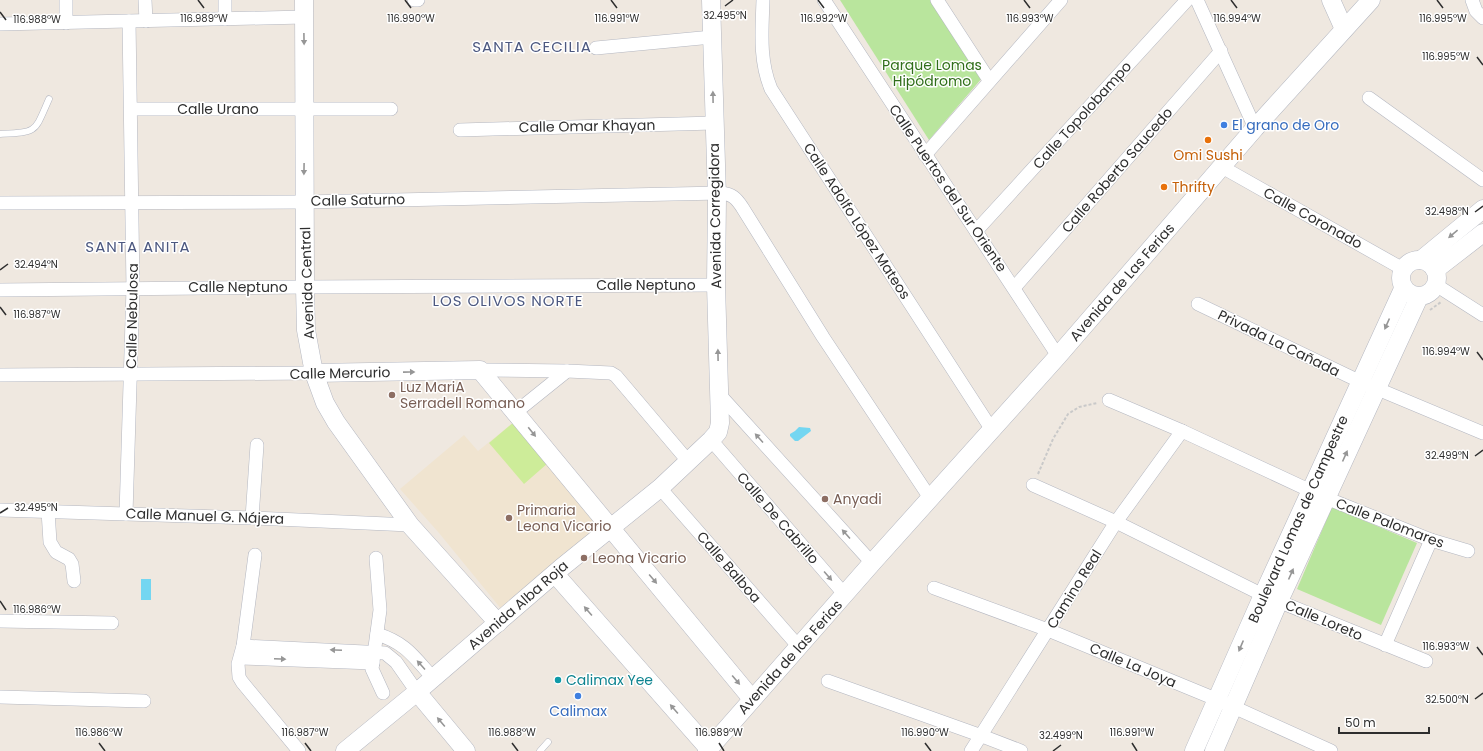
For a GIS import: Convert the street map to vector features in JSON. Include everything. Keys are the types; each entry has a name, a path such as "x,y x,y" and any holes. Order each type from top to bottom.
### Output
{"main road":[{"name":"Avenida Corregidora","path":"711,0 717,193 716,285 720,423"},
{"path":"1331,0 1344,29"},
{"name":"Avenida de Las Ferias","path":"872,563 1058,356 1255,128 1371,0"},
{"name":"Avenida Central","path":"304,8 304,202 306,330 314,373 325,404 336,422 410,525 498,623"},
{"path":"1431,272 1410,262 1403,269 1400,277 1411,293 1425,295 1430,292 1431,272 1483,209"},
{"path":"1431,272 1483,233"},
{"name":"Boulevard Lomas de Campestre","path":"1194,751 1225,704 1271,598 1411,293"},
{"path":"480,370 752,699"},
{"name":"Calle Mercurio","path":"314,373 480,370"},
{"name":"Avenida Alba Roja","path":"345,751 417,692 610,528 660,488 711,440 718,432 720,423"},
{"name":"Avenida de las Ferias","path":"708,750 845,596 872,563"},
{"path":"555,574 708,750"},
{"path":"417,692 466,751"},
{"name":"Boulevard Lomas de Campestre","path":"1214,751 1225,704"}],"street":[{"path":"66,0 66,23"},
{"path":"146,0 146,21"},
{"path":"225,0 225,19"},
{"name":"Calle Adolfo López Mateos","path":"763,0 762,58 771,89 992,430"},
{"name":"Calle Puertos del Sur Oriente","path":"824,0 1058,356"},
{"path":"925,155 1061,0"},
{"name":"Calle Topolobampo","path":"976,231 1187,0"},
{"path":"1197,0 1255,128"},
{"path":"1472,0 1476,11 1483,18"},
{"path":"939,1 990,80"},
{"path":"0,24 225,19 304,8"},
{"name":"Calle Nebulosa","path":"126,514 133,288 129,21"},
{"path":"596,48 712,37"},
{"name":"Calle Roberto Saucedo","path":"1014,288 1221,51"},
{"path":"1370,98 1483,180"},
{"name":"Calle Urano","path":"131,109 391,109"},
{"name":"Calle Omar Khayan","path":"460,130 714,123"},
{"name":"Calle Coronado","path":"1222,167 1403,269"},
{"path":"717,193 728,194 733,196 738,201 823,337 930,498"},
{"name":"Calle Saturno","path":"0,203 304,202 717,193"},
{"path":"1431,272 1483,315"},
{"name":"Calle Neptuno","path":"0,290 716,285"},
{"name":"Privada La Cañada","path":"1198,304 1368,385 1483,433"},
{"name":"Calle Mercurio","path":"480,370 611,373 616,376 688,461"},
{"path":"516,412 567,371"},
{"name":"Calle Mercurio","path":"0,375 314,373"},
{"path":"719,394 872,563"},
{"name":"Calle Palomares","path":"1109,400 1182,431 1318,495 1431,540 1468,552"},
{"name":"Camino Real","path":"971,751 982,736 1116,522 1182,431"},
{"name":"Calle De Cabrillo","path":"711,440 845,596"},
{"path":"252,518 257,445"},
{"name":"Calle Loreto","path":"1033,485 1116,522 1271,598 1426,661"},
{"name":"Calle Balboa","path":"660,488 799,647"},
{"name":"Calle Manuel G. Nájera","path":"0,510 252,518 410,525"},
{"path":"48,511 50,542 56,552 69,559 72,564 74,580"},
{"path":"1385,645 1431,540"},
{"path":"255,556 242,652 238,664 239,677 299,751"},
{"path":"376,558 380,610 374,657 374,674 383,694"},
{"name":"Calle La Joya","path":"934,588 1048,630 1225,704 1331,751"},
{"path":"0,621 112,624"},
{"path":"377,634 391,639 403,646 433,678"},
{"path":"242,652 374,657 385,653 392,657 417,692"},
{"path":"828,681 1021,751"},
{"path":"0,697 144,701"}],"lane":[{"path":"0,134 25,133 32,130 37,126 49,99"},
{"path":"540,751 548,742"}],"path":[{"path":"1033,485 1053,439 1068,414 1079,407 1109,400"}],"shaded area":[{"name":"Primaria Leona Vicario","path":"514,422 602,527 502,610 439,533 400,489 464,435 478,451"}],"green space":[{"name":"Parque Lomas Hipódromo","path":"840,0 930,0 982,78 929,140"},
{"path":"514,422 548,463 524,484 489,443"},
{"path":"1332,507 1417,543 1381,625 1297,589"}],"water":[{"path":"799,427 810,428 811,431 798,441 795,441 790,434"},
{"path":"141,579 151,579 151,600 141,600"}],"place":[{"name":"El grano de Oro","path":"1224,125"},
{"name":"Omi Sushi","path":"1208,140"},
{"name":"Thrifty","path":"1164,187"},
{"name":"Luz MariA Serradell Romano","path":"392,395"},
{"name":"Anyadi","path":"825,499"},
{"name":"Primaria Leona Vicario","path":"509,518"},
{"name":"Leona Vicario","path":"584,558"},
{"name":"Calimax Yee","path":"558,680"},
{"name":"Calimax","path":"578,696"}],"district":[{"name":"SANTA CECILIA","path":"532,46"},
{"name":"SANTA ANITA","path":"138,246"},
{"name":"LOS OLIVOS NORTE","path":"508,300"}]}
